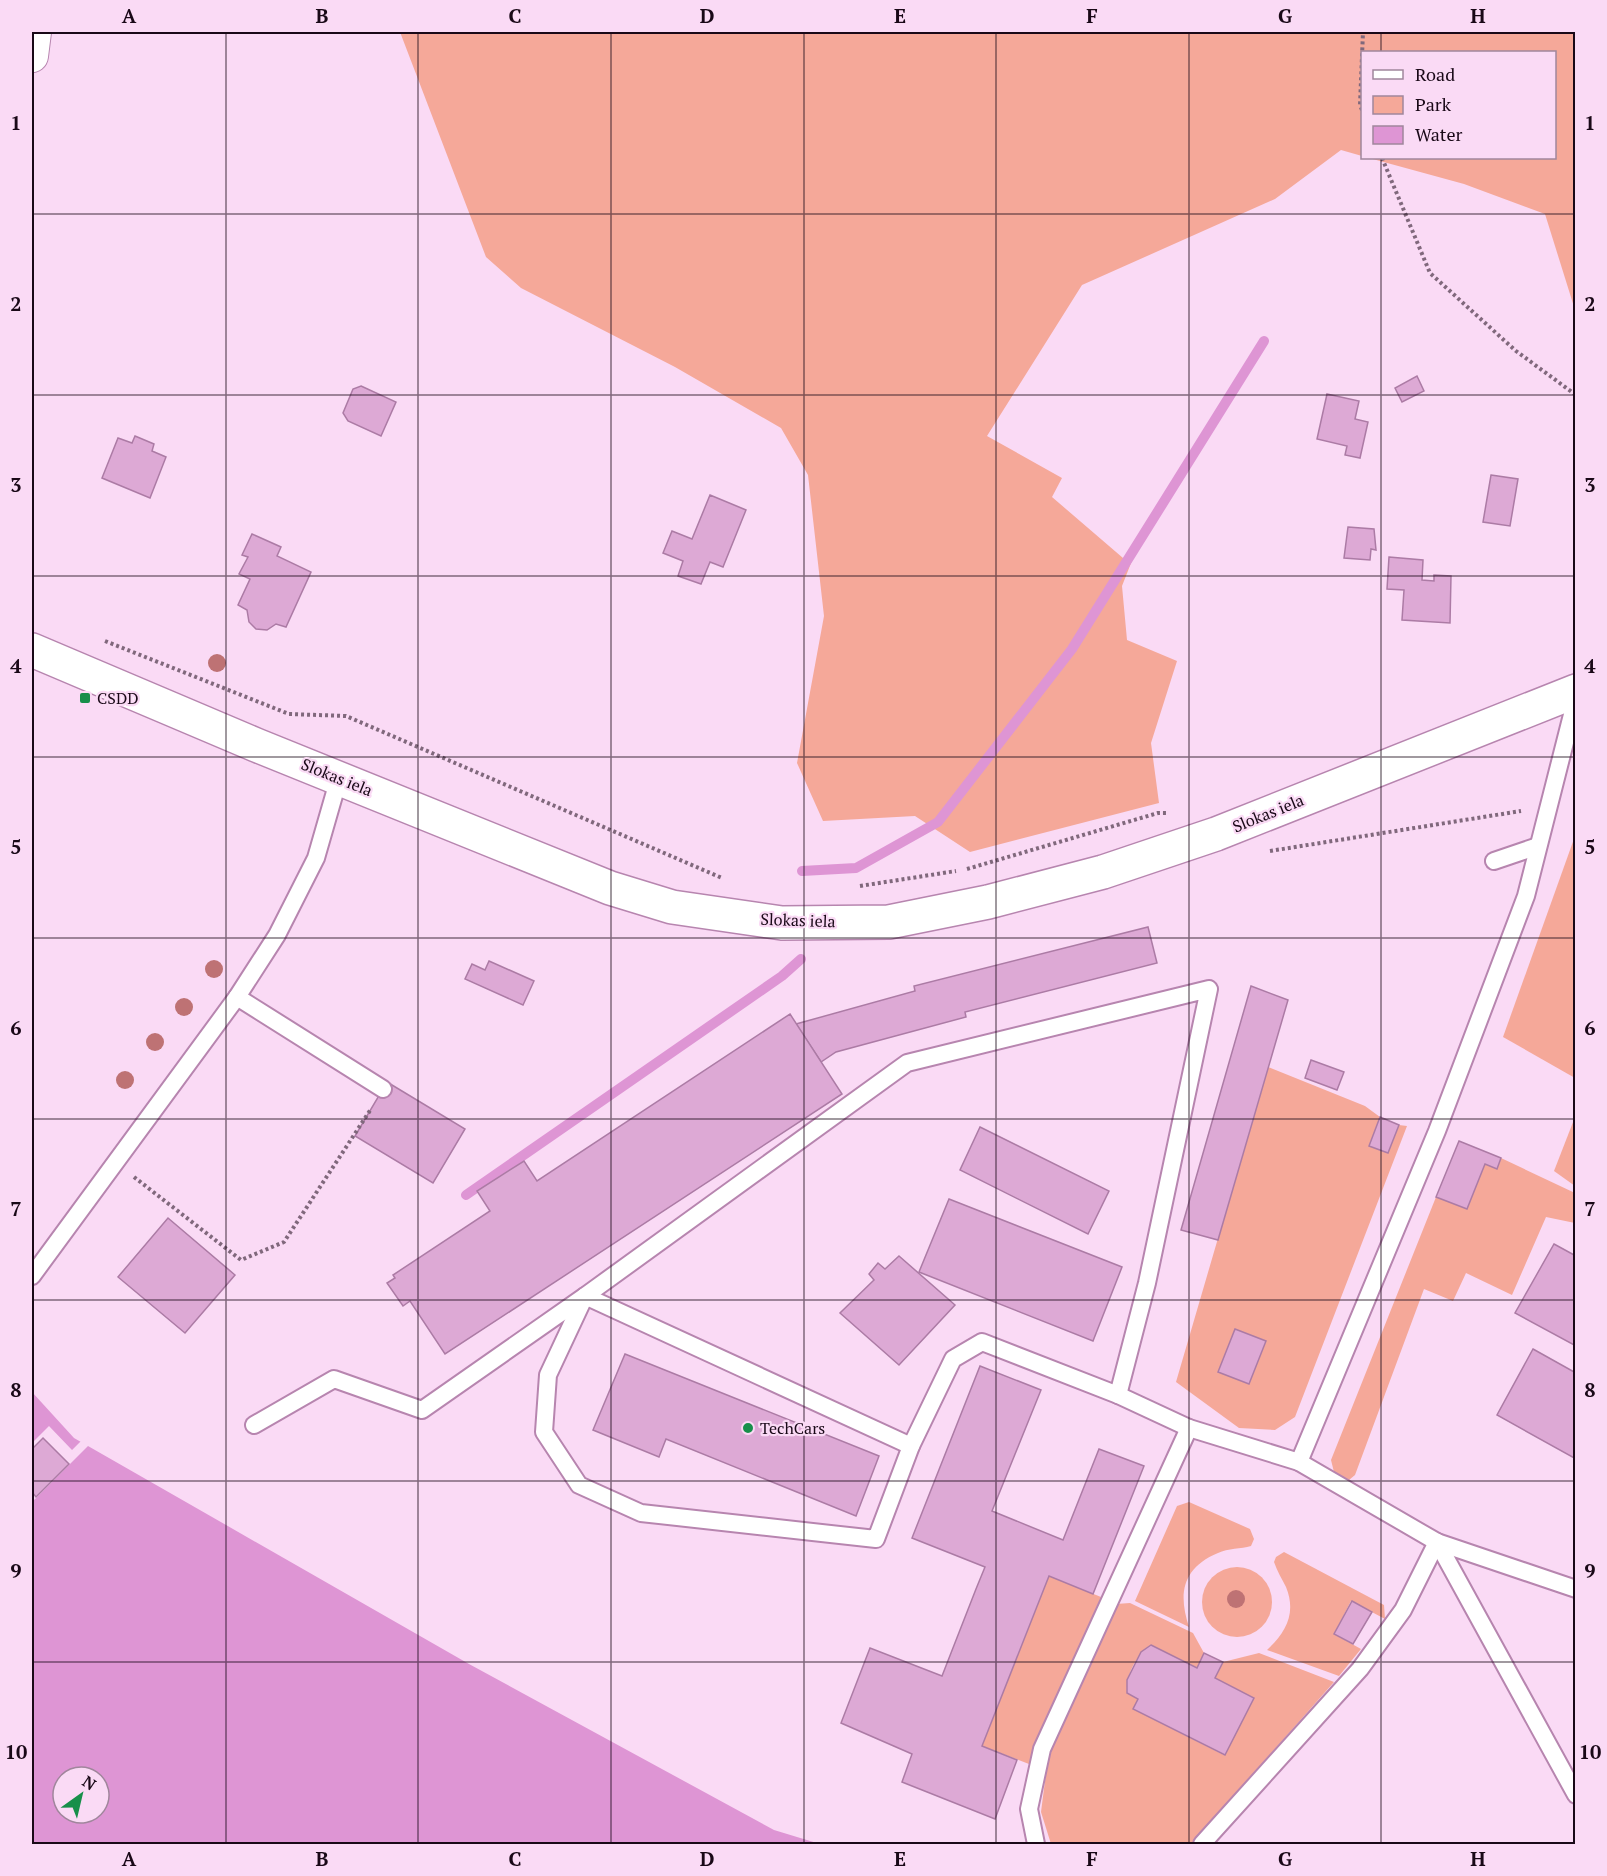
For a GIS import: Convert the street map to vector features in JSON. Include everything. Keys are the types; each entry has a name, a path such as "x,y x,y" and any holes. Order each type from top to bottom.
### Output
{"main road":[{"name":"Slokas iela","path":"32,650 610,888 672,907 782,923 889,921 988,902 1103,872 1216,834 1575,691"}],"street":[{"path":"32,56 35,32"}],"lane":[{"path":"1299,1462 1437,1131 1526,896 1575,699"},
{"path":"32,1276 237,997 277,935 316,858 339,778"},
{"path":"1494,861 1539,846"},
{"path":"254,1425 334,1379 422,1410 585,1296 908,1063 1209,989 1147,1283 1118,1395"},
{"path":"237,997 383,1089"},
{"path":"585,1296 548,1375 544,1432 579,1485 641,1513 876,1539 911,1446 953,1359 982,1342 1118,1395 1189,1428 1299,1462 1437,1542 1575,1589"},
{"path":"585,1296 911,1446"},
{"path":"1036,1845 1029,1809 1042,1749 1189,1428"},
{"path":"1437,1542 1575,1795"},
{"path":"1202,1845 1360,1669 1403,1610 1437,1542"}],"path":[{"path":"1362,51 1363,32"},
{"path":"1361,81 1361,108"},
{"path":"1382,159 1430,273 1516,351 1575,395"},
{"path":"96,638 288,714 346,716 728,881"},
{"path":"1261,853 1378,832 1549,807"},
{"path":"860,886 965,870 1158,813 1177,813"},
{"path":"114,1163 241,1260 284,1242 355,1136 383,1089"}],"green space":[{"path":"400,32 1575,32 1575,310 1545,214 1464,184 1373,159 1556,159 1556,51 1361,51 1361,156 1341,150 1275,199 1082,285 987,436 1062,478 1052,497 1123,558 1133,558 1122,586 1127,640 1177,661 1151,743 1159,803 970,852 915,816 823,821 797,763 824,616 808,475 781,428 675,367 521,288 486,257"},
{"path":"1575,836 1575,1078 1503,1037"},
{"path":"1268,1067 1365,1106 1380,1117 1369,1146 1388,1153 1399,1125 1407,1126 1295,1417 1275,1430 1239,1428 1176,1382","holes":["1235,1330 1266,1341 1249,1384 1218,1372"]},
{"path":"1575,1117 1576,1186 1554,1171"},
{"path":"1501,1158 1575,1193 1575,1223 1546,1217 1512,1295 1466,1273 1453,1301 1424,1289 1355,1475 1349,1480 1334,1472 1331,1460 1436,1197 1467,1209 1485,1164 1497,1169"},
{"path":"1189,1502 1250,1529 1254,1539 1251,1546 1222,1551 1206,1559 1190,1574 1184,1593 1189,1627 1135,1601 1177,1506"},
{"path":"1284,1552 1384,1605 1385,1619 1351,1601 1334,1634 1361,1649 1339,1676 1267,1650 1284,1630 1290,1614 1286,1587 1274,1562 1276,1557"},
{"path":"1237,1567 1250,1570 1262,1577 1269,1589 1272,1602 1269,1615 1262,1627 1250,1634 1237,1637 1224,1634 1212,1627 1205,1615 1202,1602 1205,1589 1212,1577 1224,1570"},
{"path":"1049,1576 1101,1597 1029,1764 982,1746"},
{"path":"1130,1603 1193,1633 1204,1653 1197,1668 1151,1645 1141,1654 1128,1679 1127,1693 1138,1699 1133,1709 1224,1755 1254,1698 1215,1678 1223,1662 1259,1653 1334,1682 1191,1844 1051,1844 1041,1812 1049,1750 1116,1604"}],"water":[{"path":"32,1392 74,1438 469,1664 774,1830 820,1844 32,1844"}],"pier":[{"path":"49,1426 72,1450 82,1440 90,1444 32,1502 32,1443"}],"building":[{"path":"1417,376 1424,391 1402,402 1395,388"},
{"path":"361,386 396,402 381,436 348,421 343,413 353,389"},
{"path":"1327,394 1359,401 1355,419 1368,422 1360,458 1345,455 1347,446 1317,439"},
{"path":"135,436 154,444 152,451 166,457 150,498 102,478 118,438 132,443"},
{"path":"1491,475 1518,479 1510,526 1483,522"},
{"path":"710,495 746,510 723,567 710,562 701,584 678,576 683,561 663,553 672,531 692,539"},
{"path":"1348,527 1374,529 1376,550 1371,549 1370,560 1344,558"},
{"path":"252,534 281,547 277,556 311,572 286,627 276,624 267,630 256,629 249,622 247,610 238,605 250,579 239,574 248,557 242,555"},
{"path":"1389,557 1423,560 1422,580 1434,581 1434,575 1451,576 1450,623 1402,620 1404,590 1387,589"},
{"path":"1148,927 1157,963 965,1012 966,1017 836,1052 821,1062 796,1024 915,991 914,986"},
{"path":"489,961 534,981 523,1005 465,979 472,964 485,970"},
{"path":"1251,986 1288,1000 1218,1240 1181,1230"},
{"path":"790,1014 842,1094 445,1354 410,1301 403,1306 387,1283 395,1278 393,1275 490,1211 477,1191 524,1161 537,1181"},
{"path":"1311,1060 1344,1072 1337,1090 1305,1078"},
{"path":"387,1082 465,1129 433,1183 355,1136"},
{"path":"1380,1117 1399,1125 1388,1153 1369,1146"},
{"path":"980,1127 1109,1191 1088,1234 960,1170"},
{"path":"1459,1141 1501,1158 1497,1169 1485,1164 1467,1209 1436,1197"},
{"path":"949,1199 1122,1267 1093,1341 919,1272"},
{"path":"168,1218 235,1275 185,1333 118,1277"},
{"path":"1554,1244 1576,1256 1576,1346 1515,1313"},
{"path":"899,1256 955,1305 899,1365 840,1313 874,1280 869,1274 878,1263 885,1269"},
{"path":"1235,1329 1266,1341 1249,1384 1218,1372"},
{"path":"1533,1349 1576,1373 1576,1459 1497,1415"},
{"path":"625,1354 879,1456 856,1516 666,1439 659,1457 593,1430"},
{"path":"980,1366 1041,1390 992,1511 1063,1540 1099,1449 1144,1466 1093,1594 1049,1576 982,1746 1017,1760 995,1819 902,1782 912,1754 841,1723 870,1648 942,1676 985,1567 912,1538"},
{"path":"43,1438 69,1464 36,1497 32,1492 32,1449"},
{"path":"1352,1601 1372,1612 1353,1644 1334,1634"},
{"path":"1151,1645 1197,1668 1204,1653 1223,1662 1215,1678 1254,1698 1225,1755 1133,1709 1138,1699 1127,1693 1127,1680 1141,1652"}],"waterway":[{"path":"802,871 856,868 938,822 1072,649 1264,341"},
{"path":"466,1195 782,976 801,959"}],"place":[{"name":"CSDD","path":"85,698"},
{"name":"TechCars","path":"748,1428"}]}
